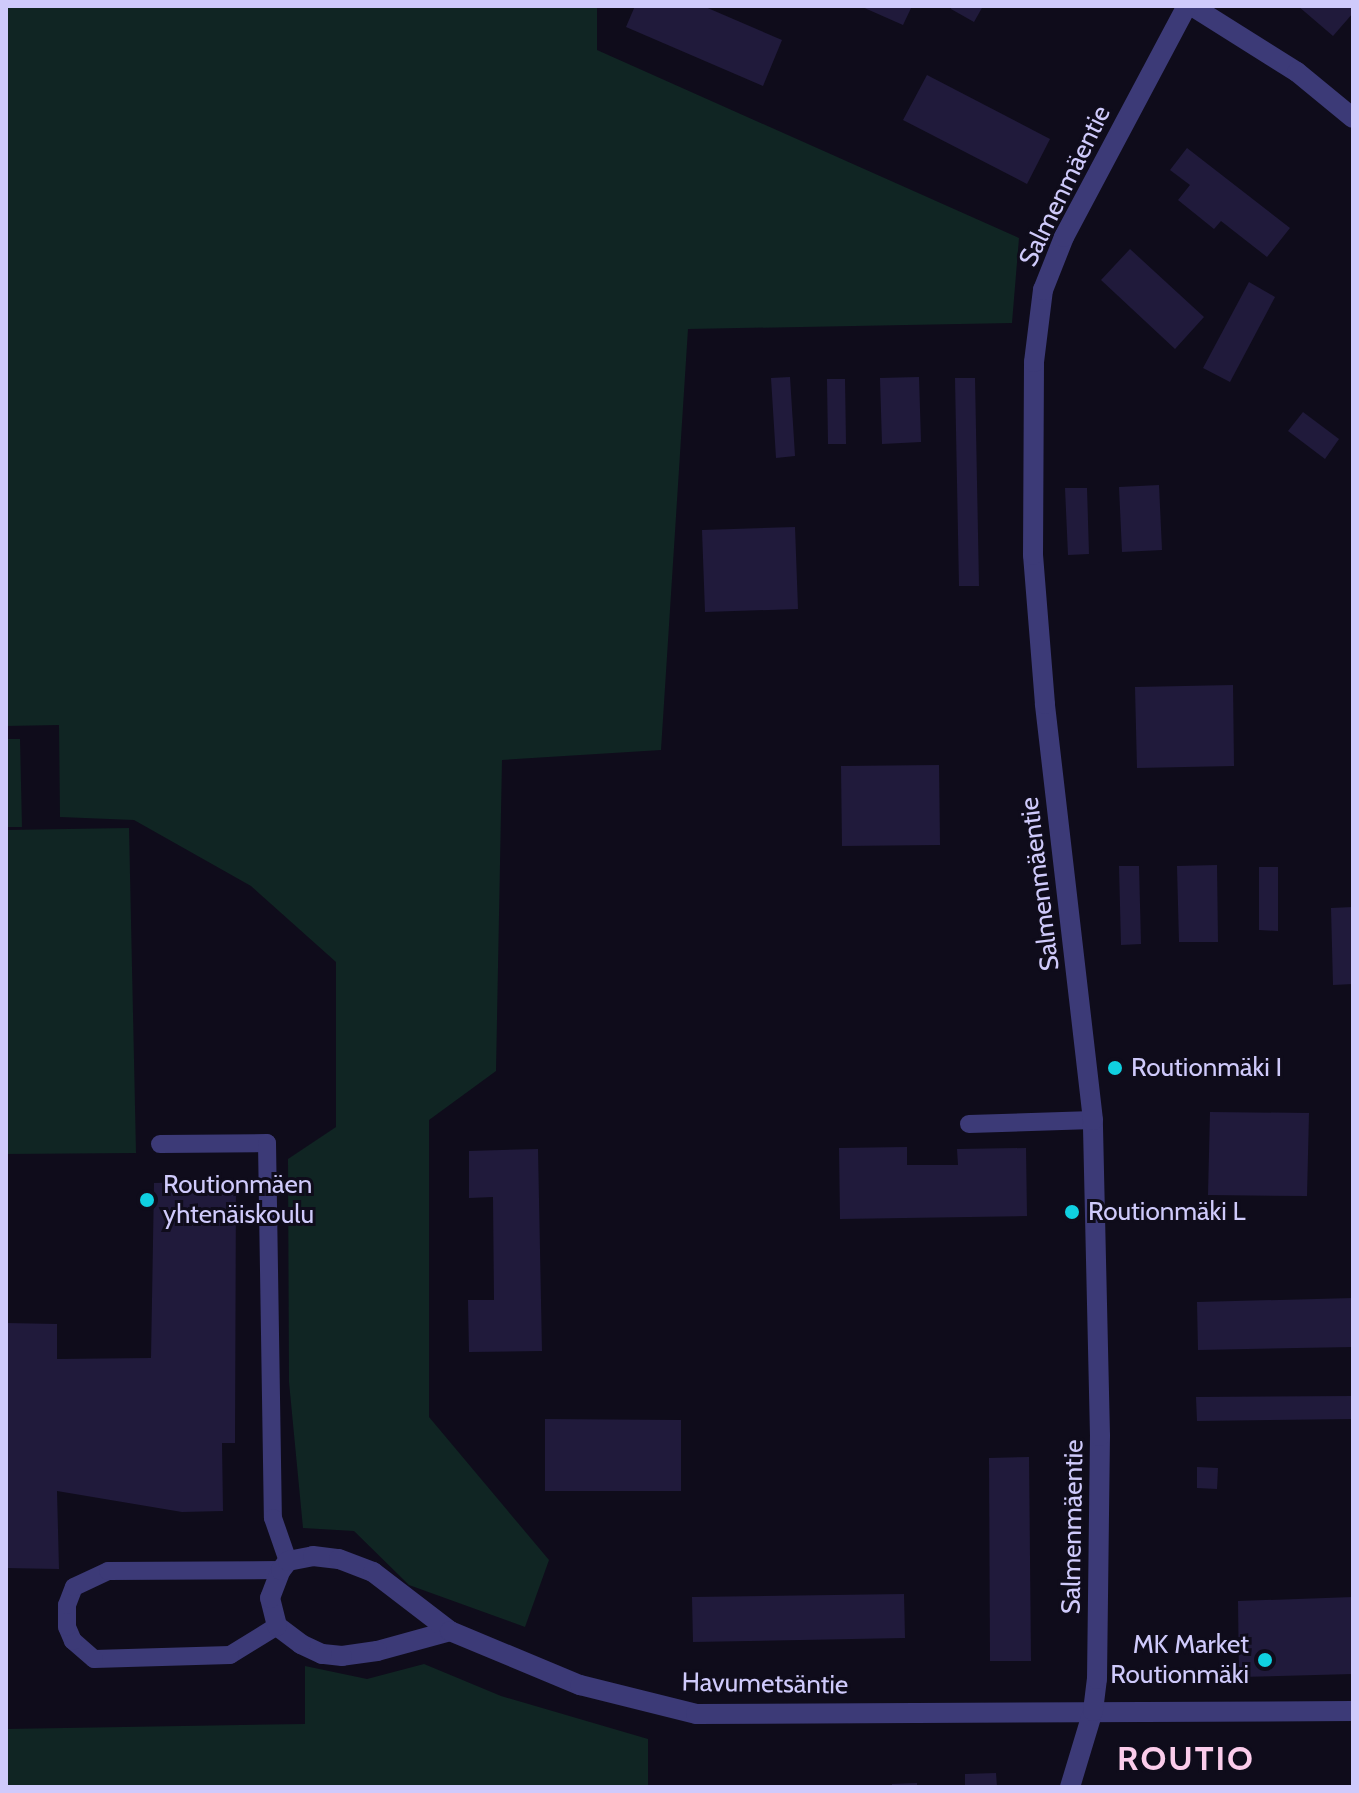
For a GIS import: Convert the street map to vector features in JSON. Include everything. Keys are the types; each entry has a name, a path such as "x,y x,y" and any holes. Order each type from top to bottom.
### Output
{"street":[{"path":"1190,6 1297,72 1353,118"},
{"name":"Salmenmäentie","path":"1070,1787 1093,1711 1100,1436 1093,1120 1035,581 1034,362 1043,290 1064,237 1190,6"},
{"name":"Havumetsäntie","path":"284,1566 313,1556 339,1559 373,1572 450,1631 580,1685 696,1714 1353,1711"},
{"path":"284,1566 270,1598 277,1626 312,1649 342,1656 404,1646 450,1631"}],"lane":[{"path":"969,1124 1093,1120"},
{"path":"160,1144 267,1143 273,1518 284,1566 108,1571 74,1587 67,1605 67,1627 73,1641 94,1659 230,1655 277,1626"}],"green space":[{"path":"6,6 597,6 597,50 1019,238 1012,323 688,329 661,750 502,760 496,1071 429,1120 429,1417 549,1560 525,1627 409,1585 354,1531 303,1528 289,1382 288,1159 336,1127 336,962 251,886 134,820 60,817 59,725 6,726"},
{"path":"6,739 20,739 22,827 6,827"},
{"path":"129,828 136,1153 6,1154 6,830"},
{"path":"424,1664 501,1696 648,1739 648,1787 6,1787 6,1729 305,1724 305,1666 367,1679"}],"building":[{"path":"635,6 703,6 782,40 763,86 626,27"},
{"path":"860,6 912,6 903,25"},
{"path":"952,6 983,6 974,22 951,9"},
{"path":"1298,6 1353,6 1353,13 1333,36"},
{"path":"927,75 1050,139 1027,184 903,120"},
{"path":"1187,148 1290,228 1267,257 1221,221 1214,229 1178,200 1190,185 1170,170"},
{"path":"1130,249 1204,317 1175,349 1101,280"},
{"path":"1249,282 1275,297 1230,382 1203,368"},
{"path":"790,377 795,456 776,458 771,378"},
{"path":"919,377 921,442 882,444 880,378"},
{"path":"955,378 975,378 979,586 959,586"},
{"path":"827,379 845,379 846,444 828,444"},
{"path":"1303,412 1339,439 1325,459 1288,431"},
{"path":"1159,485 1162,550 1122,552 1119,487"},
{"path":"1065,488 1087,488 1089,554 1068,555"},
{"path":"795,527 798,609 705,612 702,530"},
{"path":"1233,685 1234,766 1137,768 1135,687"},
{"path":"939,765 940,845 842,846 841,766"},
{"path":"1217,865 1218,942 1179,942 1177,866"},
{"path":"1119,866 1139,866 1141,944 1121,945"},
{"path":"1259,867 1278,867 1278,931 1259,930"},
{"path":"1353,907 1353,984 1333,985 1331,908"},
{"path":"1210,1112 1309,1113 1307,1196 1208,1195"},
{"path":"907,1147 907,1165 958,1165 957,1149 1026,1148 1027,1216 840,1219 839,1148"},
{"path":"538,1149 542,1351 469,1352 468,1300 494,1300 493,1197 469,1198 469,1151"},
{"path":"236,1181 235,1443 222,1443 223,1511 182,1512 57,1491 59,1569 6,1568 6,1323 57,1324 57,1359 151,1358 154,1183"},
{"path":"1353,1298 1353,1347 1198,1350 1197,1302"},
{"path":"1353,1396 1353,1419 1197,1421 1196,1397"},
{"path":"545,1419 681,1420 681,1491 545,1491"},
{"path":"1029,1457 1031,1661 990,1661 989,1458"},
{"path":"1197,1467 1218,1468 1217,1489 1197,1488"},
{"path":"904,1594 905,1638 693,1642 692,1597"},
{"path":"1353,1597 1353,1674 1239,1677 1238,1601"},
{"path":"996,1773 997,1787 965,1787 965,1774"},
{"path":"917,1783 917,1787 892,1787 892,1784"}],"place":[{"name":"Routionmäki I","path":"1115,1068"},
{"name":"Routionmäen yhtenäiskoulu","path":"147,1200"},
{"name":"Routionmäki L","path":"1072,1212"},
{"name":"MK Market Routionmäki","path":"1265,1660"}],"district":[{"name":"ROUTIO","path":"1186,1759"}]}
